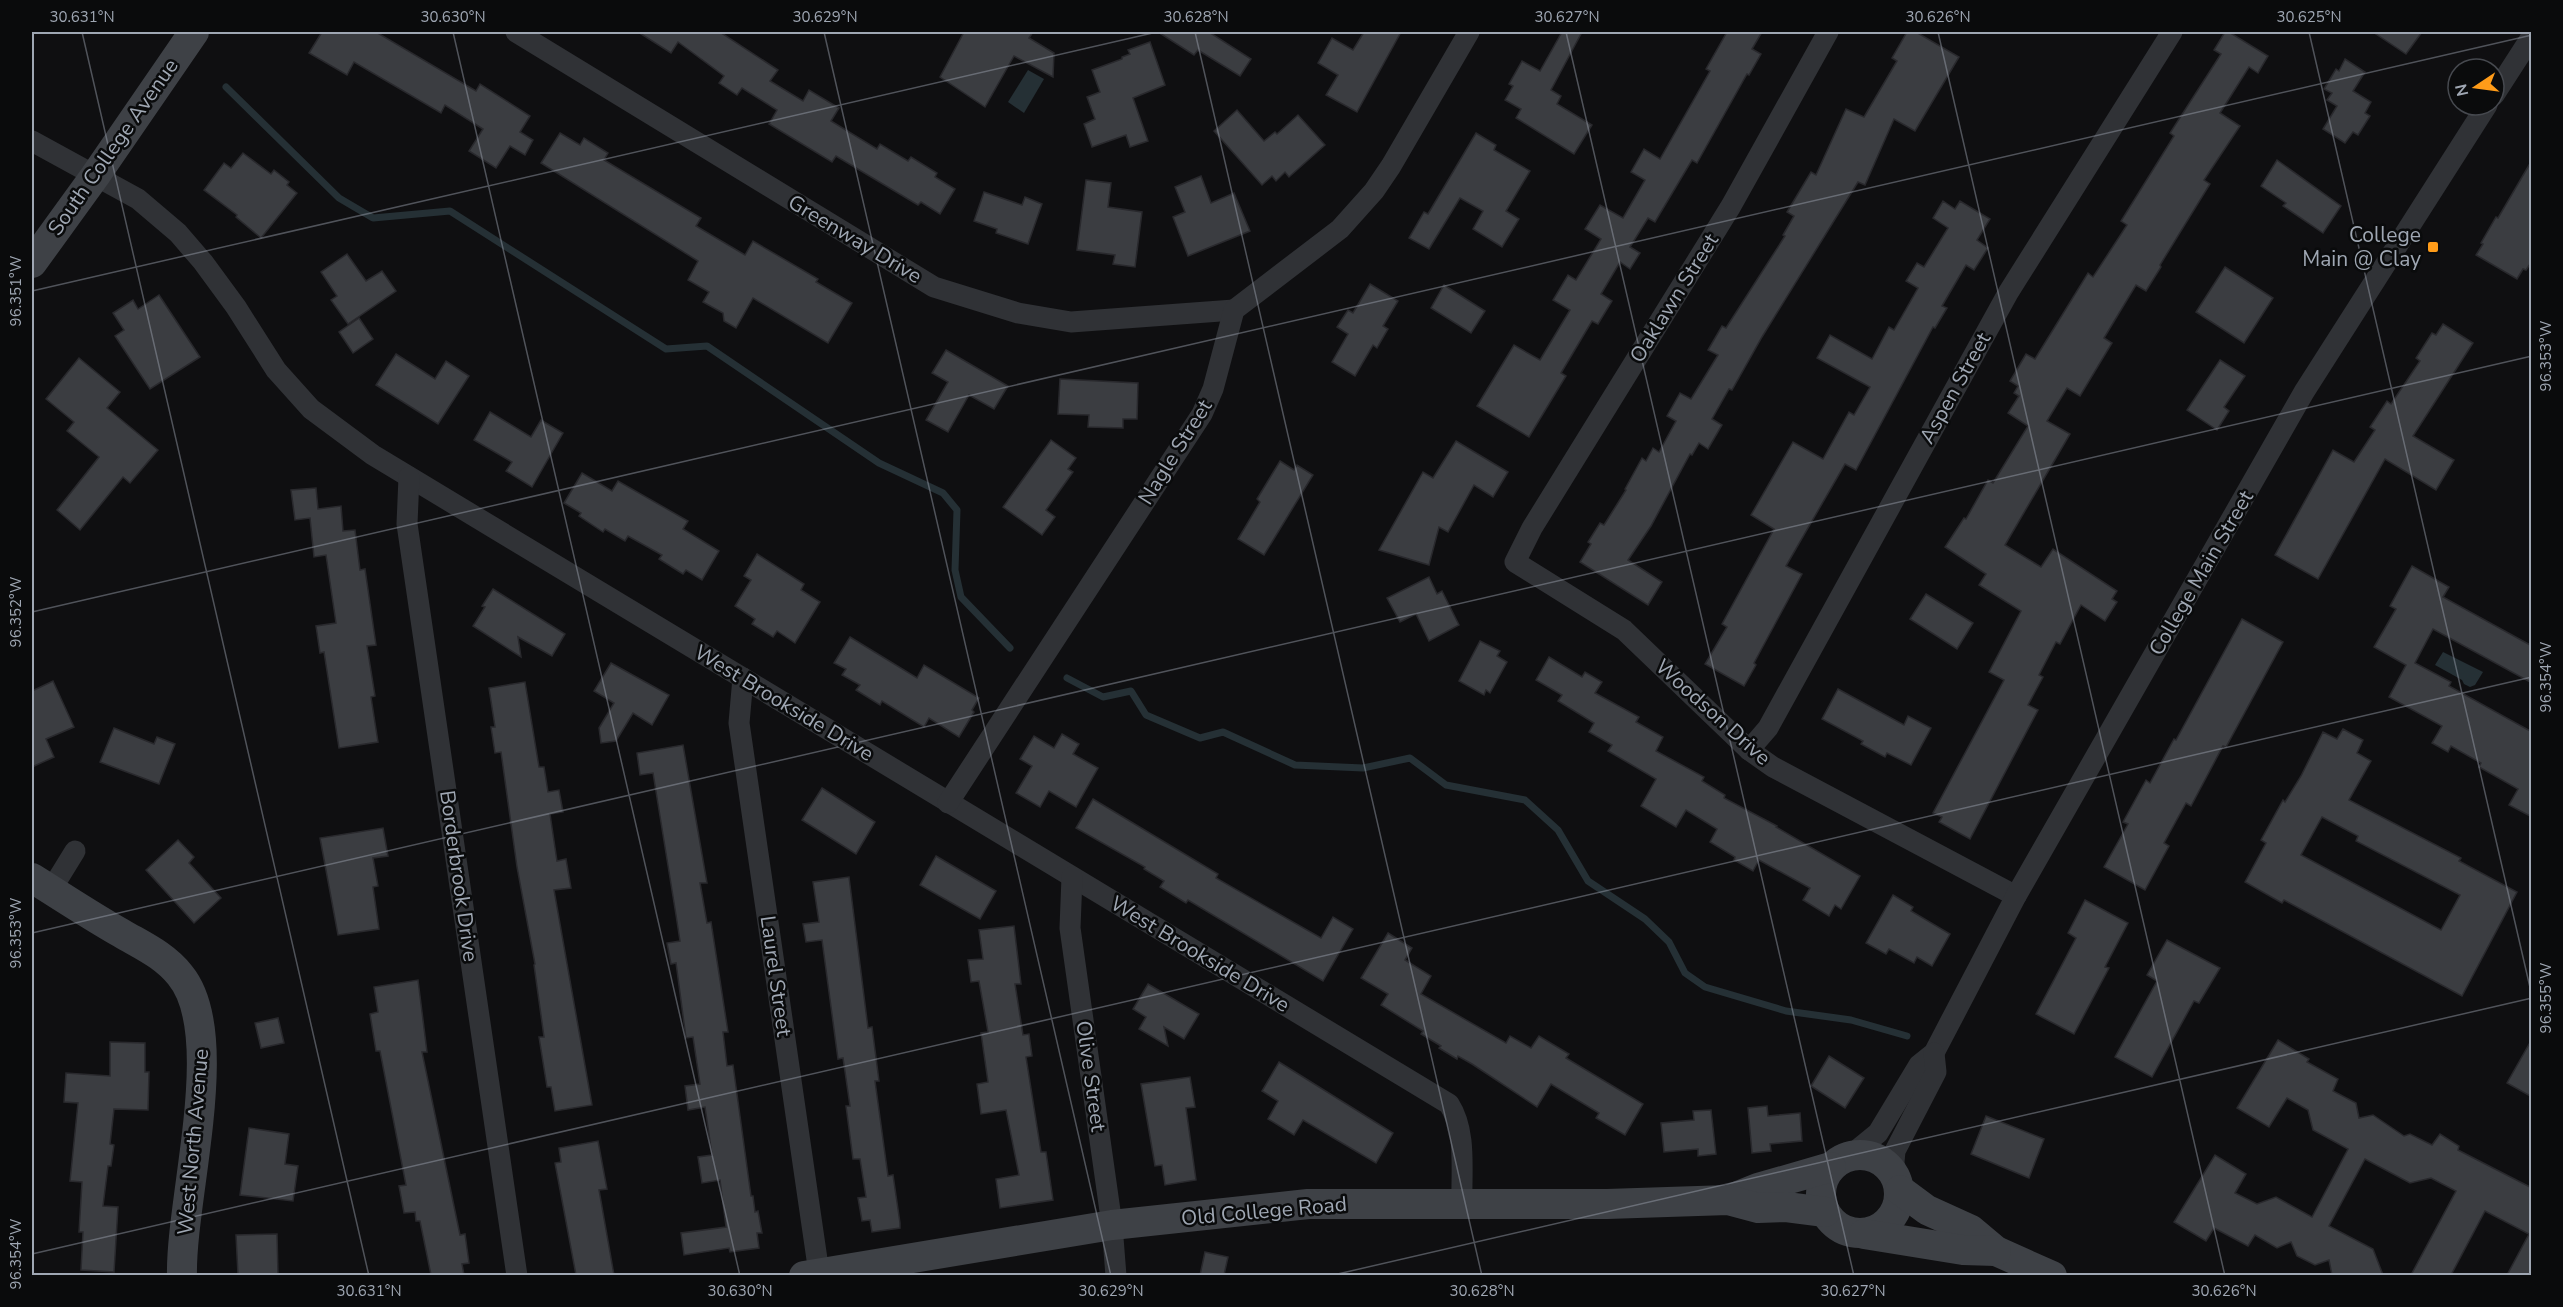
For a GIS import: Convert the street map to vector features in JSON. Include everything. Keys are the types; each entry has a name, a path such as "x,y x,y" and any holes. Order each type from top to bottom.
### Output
{"street":[{"name":"South College Avenue","path":"32,263 194,32"},
{"name":"Greenway Drive","path":"516,32 934,287 1018,313 1071,322 1234,310"},
{"path":"1234,310 1340,229 1374,191 1469,32"},
{"name":"Oaklawn Street","path":"1515,562 1532,528 1731,206 1828,32"},
{"name":"Aspen Street","path":"1749,750 1768,728 2008,293 2172,32"},
{"path":"2506,73 2527,35"},
{"name":"College Main Street","path":"1841,1161 1878,1133 1918,1065 1934,1053 2016,896 2304,392 2479,117"},
{"name":"West Brookside Drive","path":"32,141 138,199 178,233 204,262 276,370 311,409 373,455 1449,1104 1457,1116 1461,1132 1462,1203"},
{"name":"Nagle Street","path":"948,803 1202,414 1219,370 1234,310"},
{"name":"Borderbrook Drive","path":"409,477 407,524 517,1275"},
{"name":"Woodson Drive","path":"1515,562 1624,630 1749,750 1773,767 2016,896"},
{"name":"Laurel Street","path":"743,678 739,723 811,1274"},
{"path":"41,884 75,851"},
{"name":"Olive Street","path":"1072,877 1070,928 1112,1226 1116,1275"},
{"name":"West North Avenue","path":"41,884 122,934 155,951 182,976 197,1007 203,1042 202,1081 182,1275"},
{"name":"College Main Street","path":"1898,1184 1894,1162 1895,1151 1936,1072 1934,1053"},
{"path":"1996,1251 1964,1250 1852,1233 1841,1229 1825,1212 1821,1188 1824,1177 1841,1161 1864,1155 1877,1158 1888,1166 1898,1184 1927,1210 1971,1230 1996,1251 2052,1275"},
{"name":"Old College Road","path":"1728,1200 1841,1161"},
{"path":"1864,1234 1886,1224 1894,1214 1899,1203 1898,1184"},
{"name":"Old College Road","path":"811,1274 1112,1226 1308,1204 1607,1204 1728,1200 1758,1208 1786,1207 1825,1212"}],"shaded area":[{"path":"1028,70 1044,79 1024,113 1008,102"},
{"path":"2443,652 2483,672 2475,685 2470,687 2464,684 2462,680 2435,665"}],"building":[{"path":"322,32 376,32 476,91 480,84 530,116 520,132 533,140 525,155 510,146 496,168 469,151 483,129 445,105 441,113 354,62 347,75 309,53"},
{"path":"638,32 720,32 778,70 770,81 803,101 809,90 839,108 831,121 877,149 880,144 908,161 911,157 937,173 935,177 955,189 940,214 921,202 918,205 836,156 832,162 769,124 777,110 742,88 737,95 719,83 724,76 678,42 671,53"},
{"path":"964,32 1033,32 1029,38 1054,53 1053,77 1014,56 985,107 940,77"},
{"path":"1158,32 1209,32 1251,59 1240,76 1198,50 1194,55"},
{"path":"1364,32 1401,32 1357,112 1326,95 1338,75 1318,63 1332,38 1353,50"},
{"path":"1562,32 1582,32 1551,90 1561,96 1557,104 1592,125 1574,154 1516,118 1521,109 1505,100 1513,86 1509,84 1522,61 1540,71"},
{"path":"1727,32 1762,32 1752,49 1761,54 1749,75 1747,74 1697,163 1692,160 1655,222 1648,218 1630,247 1640,253 1630,269 1620,262 1601,294 1612,301 1598,324 1592,321 1561,373 1566,376 1529,437 1477,406 1514,345 1540,360 1570,310 1553,300 1568,275 1576,280 1601,239 1585,229 1600,205 1623,218 1645,180 1631,172 1644,149 1660,159 1710,71 1706,69"},
{"path":"1907,32 1916,32 1959,57 1915,131 1894,119 1865,185 1858,182 1762,337 1732,390 1729,389 1712,419 1722,425 1708,449 1699,443 1692,455 1690,454 1651,526 1628,560 1662,582 1648,605 1580,562 1591,544 1588,542 1600,523 1604,525 1626,490 1642,458 1646,461 1653,448 1659,452 1676,421 1667,416 1680,393 1691,399 1718,355 1708,350 1722,326 1726,328 1785,236 1783,235 1794,216 1787,212 1811,172 1816,175 1846,109 1864,117 1897,61 1892,58"},
{"path":"2225,32 2229,32 2268,56 2258,73 2249,67 2220,113 2240,126 2204,180 2210,184 2146,291 2136,285 2104,338 2112,343 2080,396 2067,388 2047,421 2070,434 2005,545 2041,567 2053,549 2117,591 2112,599 2117,602 2105,621 2081,605 2060,644 2056,642 2039,675 2043,677 2028,705 2038,710 1970,839 1939,822 1942,817 1933,813 2004,680 1989,672 2021,611 1979,585 1986,574 1945,547 1964,518 1966,519 1988,480 1993,483 2028,426 2008,413 2019,396 2014,393 2018,386 2010,381 2026,354 2035,359 2088,273 2093,277 2127,225 2121,221 2174,136 2170,133 2221,54 2214,50"},
{"path":"2373,32 2422,32 2406,54"},
{"path":"1150,42 1165,85 1133,98 1148,141 1130,147 1126,135 1092,147 1084,124 1095,119 1087,97 1100,92 1092,70 1122,59 1130,54 1128,50"},
{"path":"2345,59 2365,72 2353,91 2371,102 2365,113 2370,116 2358,135 2353,132 2345,143 2323,129 2337,106 2327,100 2332,93 2324,89 2336,69 2339,71"},
{"path":"1237,110 1264,141 1275,132 1277,134 1298,115 1325,145 1289,177 1285,172 1276,181 1272,176 1262,185 1214,131"},
{"path":"560,133 580,145 584,138 608,153 604,160 701,218 696,226 745,255 753,241 818,279 816,282 852,303 828,343 753,298 736,328 724,321 723,313 703,302 709,292 688,280 698,261 541,163"},
{"path":"1476,133 1496,145 1494,150 1530,171 1506,211 1519,219 1502,247 1473,229 1483,211 1460,198 1429,249 1409,238 1424,212 1428,214"},
{"path":"243,153 271,174 274,170 289,182 287,185 297,193 261,238 236,217 237,215 204,190 224,163 231,168"},
{"path":"2277,160 2341,206 2323,233 2283,206 2286,203 2261,186"},
{"path":"2532,160 2532,261 2517,279 2476,255 2496,217 2498,218"},
{"path":"1201,176 1211,203 1234,193 1250,231 1188,256 1173,217 1185,212 1175,187"},
{"path":"1086,180 1111,183 1108,207 1142,212 1135,267 1113,264 1115,255 1077,250"},
{"path":"984,192 1022,205 1025,197 1042,204 1028,244 996,233 997,229 974,221"},
{"path":"1943,201 1955,209 1960,201 1990,219 1977,240 1988,248 1974,270 1966,265 1942,306 1947,308 1935,328 1933,327 1856,470 1845,464 1786,566 1802,574 1744,686 1705,664 1727,627 1722,624 1774,529 1751,515 1793,442 1823,459 1849,412 1854,415 1870,387 1817,358 1830,335 1872,359 1889,327 1894,330 1918,288 1906,281 1917,263 1924,267 1948,228 1933,218"},
{"path":"347,254 366,281 382,271 396,291 348,324 331,300 337,296 321,272"},
{"path":"2225,267 2273,298 2244,343 2196,312"},
{"path":"1370,284 1398,301 1383,326 1388,329 1377,348 1373,345 1355,376 1332,362 1348,334 1337,327 1348,310 1353,313"},
{"path":"1444,285 1485,311 1471,333 1431,308"},
{"path":"159,295 200,357 150,389 115,336 124,330 113,313 133,300 138,309"},
{"path":"359,318 373,339 353,353 339,332"},
{"path":"2443,324 2473,343 2413,436 2454,460 2436,490 2385,459 2318,579 2275,555 2333,450 2354,462 2375,430 2370,427 2387,401 2391,404 2420,361 2416,358 2432,333 2436,335"},
{"path":"946,350 1008,386 994,409 969,395 948,432 926,420 948,382 932,373"},
{"path":"396,354 435,379 446,361 469,376 438,424 376,385"},
{"path":"79,358 120,392 107,408 158,450 130,483 123,477 80,530 57,510 99,457 67,431 74,422 46,399"},
{"path":"2220,360 2245,376 2224,407 2229,411 2217,430 2187,410"},
{"path":"1060,379 1138,383 1137,419 1123,419 1123,428 1088,427 1089,415 1058,414"},
{"path":"490,412 531,437 541,420 563,433 532,487 506,471 512,462 474,440"},
{"path":"1051,440 1076,458 1068,469 1073,472 1046,510 1055,517 1042,535 1003,507"},
{"path":"1456,441 1508,472 1493,497 1474,485 1448,532 1439,527 1429,565 1379,550 1423,472 1433,478"},
{"path":"1280,461 1294,470 1297,465 1313,475 1264,555 1238,539 1260,502 1257,499"},
{"path":"582,473 612,491 618,481 688,521 683,529 719,551 702,580 686,570 683,574 659,559 662,555 628,536 625,541 605,529 603,532 579,516 581,513 564,503"},
{"path":"316,488 318,509 341,506 343,531 355,530 360,570 365,569 376,645 367,646 375,696 371,697 378,742 339,748 324,652 320,653 316,626 336,623 326,555 314,557 310,518 295,520 291,490"},
{"path":"757,554 804,584 801,590 820,602 795,643 777,631 773,637 752,624 755,619 735,606 751,580 744,576"},
{"path":"2412,566 2449,587 2443,597 2532,646 2532,683 2433,629 2415,663 2451,682 2449,686 2532,732 2532,817 2509,805 2518,789 2479,767 2481,763 2451,746 2448,752 2432,743 2442,726 2389,697 2406,665 2374,647 2396,609 2390,606"},
{"path":"1429,577 1437,594 1442,591 1459,625 1429,641 1416,614 1400,622 1387,598"},
{"path":"493,589 565,634 552,656 518,637 521,657 473,626"},
{"path":"1926,594 1973,623 1957,649 1910,619"},
{"path":"2242,619 2283,642 2191,806 2186,803 2164,843 2169,846 2145,890 2104,867 2128,824 2123,822 2146,780 2150,783 2174,739 2176,740"},
{"path":"850,637 917,678 924,665 979,698 972,710 974,712 959,737 929,718 924,727 882,701 880,705 856,690 860,685 842,675 846,669 834,663"},
{"path":"1480,641 1500,651 1497,656 1507,662 1490,693 1486,690 1484,695 1459,681"},
{"path":"1549,657 1582,677 1585,672 1602,682 1595,693 1639,717 1636,722 1663,737 1656,751 1704,777 1702,781 1725,795 1724,798 1777,826 1860,876 1841,909 1835,905 1829,916 1803,900 1810,888 1759,860 1753,871 1734,860 1735,857 1710,842 1717,829 1686,810 1676,827 1641,806 1656,779 1608,751 1612,745 1589,732 1594,723 1558,701 1562,695 1536,680"},
{"path":"611,663 669,695 652,725 633,713 616,741 601,743 599,728 614,703 594,691"},
{"path":"53,681 74,727 46,739 54,757 32,767 32,691"},
{"path":"525,682 539,767 544,767 548,792 559,790 563,812 550,814 557,861 566,859 571,888 554,890 592,1105 555,1111 551,1087 547,1087 539,1037 544,1037 535,964 517,867 501,752 495,753 491,727 495,727 489,688"},
{"path":"1838,689 1904,725 1908,716 1931,728 1911,765 1887,753 1885,757 1861,744 1863,741 1822,719"},
{"path":"114,728 154,744 157,737 175,744 159,784 100,762"},
{"path":"2343,729 2363,740 2357,753 2371,761 2349,800 2461,858 2459,861 2517,892 2462,996 2284,900 2282,903 2245,882 2266,843 2261,840 2283,800 2285,802 2301,776 2323,732 2337,739","holes":["2322,817 2358,836 2356,841 2460,895 2441,930 2301,855"]},
{"path":"1062,734 1079,744 1073,754 1098,768 1076,807 1049,791 1040,807 1016,793 1032,766 1020,759 1034,736 1054,748"},
{"path":"683,745 707,883 700,883 707,923 711,922 728,1032 723,1032 727,1066 733,1065 751,1196 753,1196 755,1212 758,1211 762,1233 757,1233 759,1248 730,1252 729,1248 684,1255 681,1233 726,1227 720,1180 702,1183 698,1157 712,1155 705,1107 688,1110 685,1086 700,1084 693,1037 686,1038 676,963 671,964 667,943 680,941 653,773 640,775 637,753"},
{"path":"822,788 875,822 856,854 802,820"},
{"path":"1093,799 1218,874 1216,878 1321,938 1333,917 1353,929 1323,981 1188,900 1186,903 1160,887 1164,881 1144,869 1145,867 1076,828"},
{"path":"383,828 388,856 373,858 378,886 373,887 379,929 338,935 320,838"},
{"path":"178,840 194,857 189,863 221,898 194,923 146,870"},
{"path":"936,856 996,891 980,919 920,885"},
{"path":"849,877 868,1028 872,1027 879,1081 875,1081 888,1176 893,1175 900,1223 900,1228 872,1232 870,1220 862,1221 858,1198 866,1197 860,1159 853,1159 846,1106 850,1106 843,1058 838,1059 822,940 806,942 803,924 819,922 813,882"},
{"path":"1893,895 1913,907 1911,911 1950,934 1932,966 1917,957 1914,963 1889,949 1886,954 1866,943"},
{"path":"2085,900 2128,923 2105,967 2109,968 2074,1034 2036,1014 2076,938 2068,933"},
{"path":"1014,926 1021,984 1015,984 1023,1035 1029,1034 1032,1056 1026,1057 1041,1152 1046,1152 1053,1200 1000,1208 996,1179 1019,1175 1006,1110 981,1114 977,1084 988,1082 981,1033 988,1032 979,981 971,982 968,960 983,959 979,930"},
{"path":"1388,933 1412,948 1405,960 1431,976 1421,994 1506,1043 1510,1036 1531,1048 1539,1036 1569,1054 1566,1058 1643,1104 1625,1135 1596,1118 1599,1113 1551,1084 1537,1107 1472,1064 1458,1056 1457,1059 1439,1048 1441,1046 1421,1034 1423,1031 1381,1005 1388,994 1361,978"},
{"path":"2167,940 2220,968 2199,1003 2194,1001 2152,1077 2115,1057 2157,981 2147,975"},
{"path":"418,980 427,1052 422,1052 460,1235 465,1234 469,1263 462,1264 464,1275 431,1275 420,1221 416,1221 415,1212 404,1213 399,1186 406,1185 380,1051 376,1051 370,1014 378,1012 374,987"},
{"path":"1148,984 1199,1014 1184,1039 1164,1027 1168,1046 1139,1029 1146,1017 1133,1009"},
{"path":"278,1018 284,1043 261,1048 255,1023"},
{"path":"2532,1039 2532,1097 2507,1083"},
{"path":"2278,1040 2309,1059 2307,1062 2338,1079 2333,1091 2356,1103 2359,1118 2373,1115 2404,1136 2410,1134 2432,1145 2440,1134 2459,1146 2458,1150 2532,1188 2532,1275 2507,1275 2529,1234 2485,1211 2451,1275 2411,1275 2456,1191 2431,1178 2410,1183 2365,1159 2329,1226 2373,1249 2383,1275 2332,1275 2329,1260 2315,1265 2297,1256 2291,1242 2277,1248 2255,1235 2248,1246 2214,1228 2206,1241 2174,1222 2215,1155 2246,1174 2235,1193 2257,1204 2276,1197 2312,1217 2348,1149 2313,1130 2308,1110 2287,1098 2269,1127 2237,1108"},
{"path":"110,1042 145,1043 145,1072 149,1072 148,1110 114,1109 110,1144 114,1145 111,1166 108,1166 103,1206 118,1207 114,1272 81,1270 83,1232 79,1232 82,1182 70,1181 78,1103 64,1102 66,1073 110,1076"},
{"path":"1829,1056 1864,1078 1845,1108 1811,1086"},
{"path":"1279,1062 1393,1133 1376,1163 1303,1120 1294,1135 1268,1119 1278,1101 1262,1091"},
{"path":"1190,1077 1195,1107 1186,1108 1196,1180 1165,1185 1162,1165 1155,1166 1141,1084"},
{"path":"1767,1106 1768,1116 1800,1113 1802,1141 1770,1144 1771,1151 1752,1153 1748,1108"},
{"path":"1711,1110 1716,1154 1698,1156 1698,1149 1664,1152 1661,1123 1694,1120 1693,1111"},
{"path":"1986,1116 2044,1139 2029,1178 1971,1154"},
{"path":"249,1128 289,1134 285,1164 298,1166 293,1201 240,1195"},
{"path":"598,1141 607,1189 599,1190 614,1275 576,1275 555,1163 561,1162 559,1148"},
{"path":"277,1234 278,1275 238,1275 236,1235"},
{"path":"1205,1252 1228,1257 1224,1275 1200,1275"}],"waterway":[{"path":"226,87 339,198 373,218 450,211 666,349 707,346 879,463 943,493 957,510 955,570 961,597 1010,648"},
{"path":"1067,678 1103,697 1131,691 1146,715 1200,738 1223,732 1295,765 1363,768 1410,758 1446,785 1525,800 1558,830 1588,881 1645,919 1669,942 1685,973 1705,987 1786,1011 1851,1020 1907,1036"}],"place":[{"name":"College Main @ Clay","path":"2433,247"}]}
